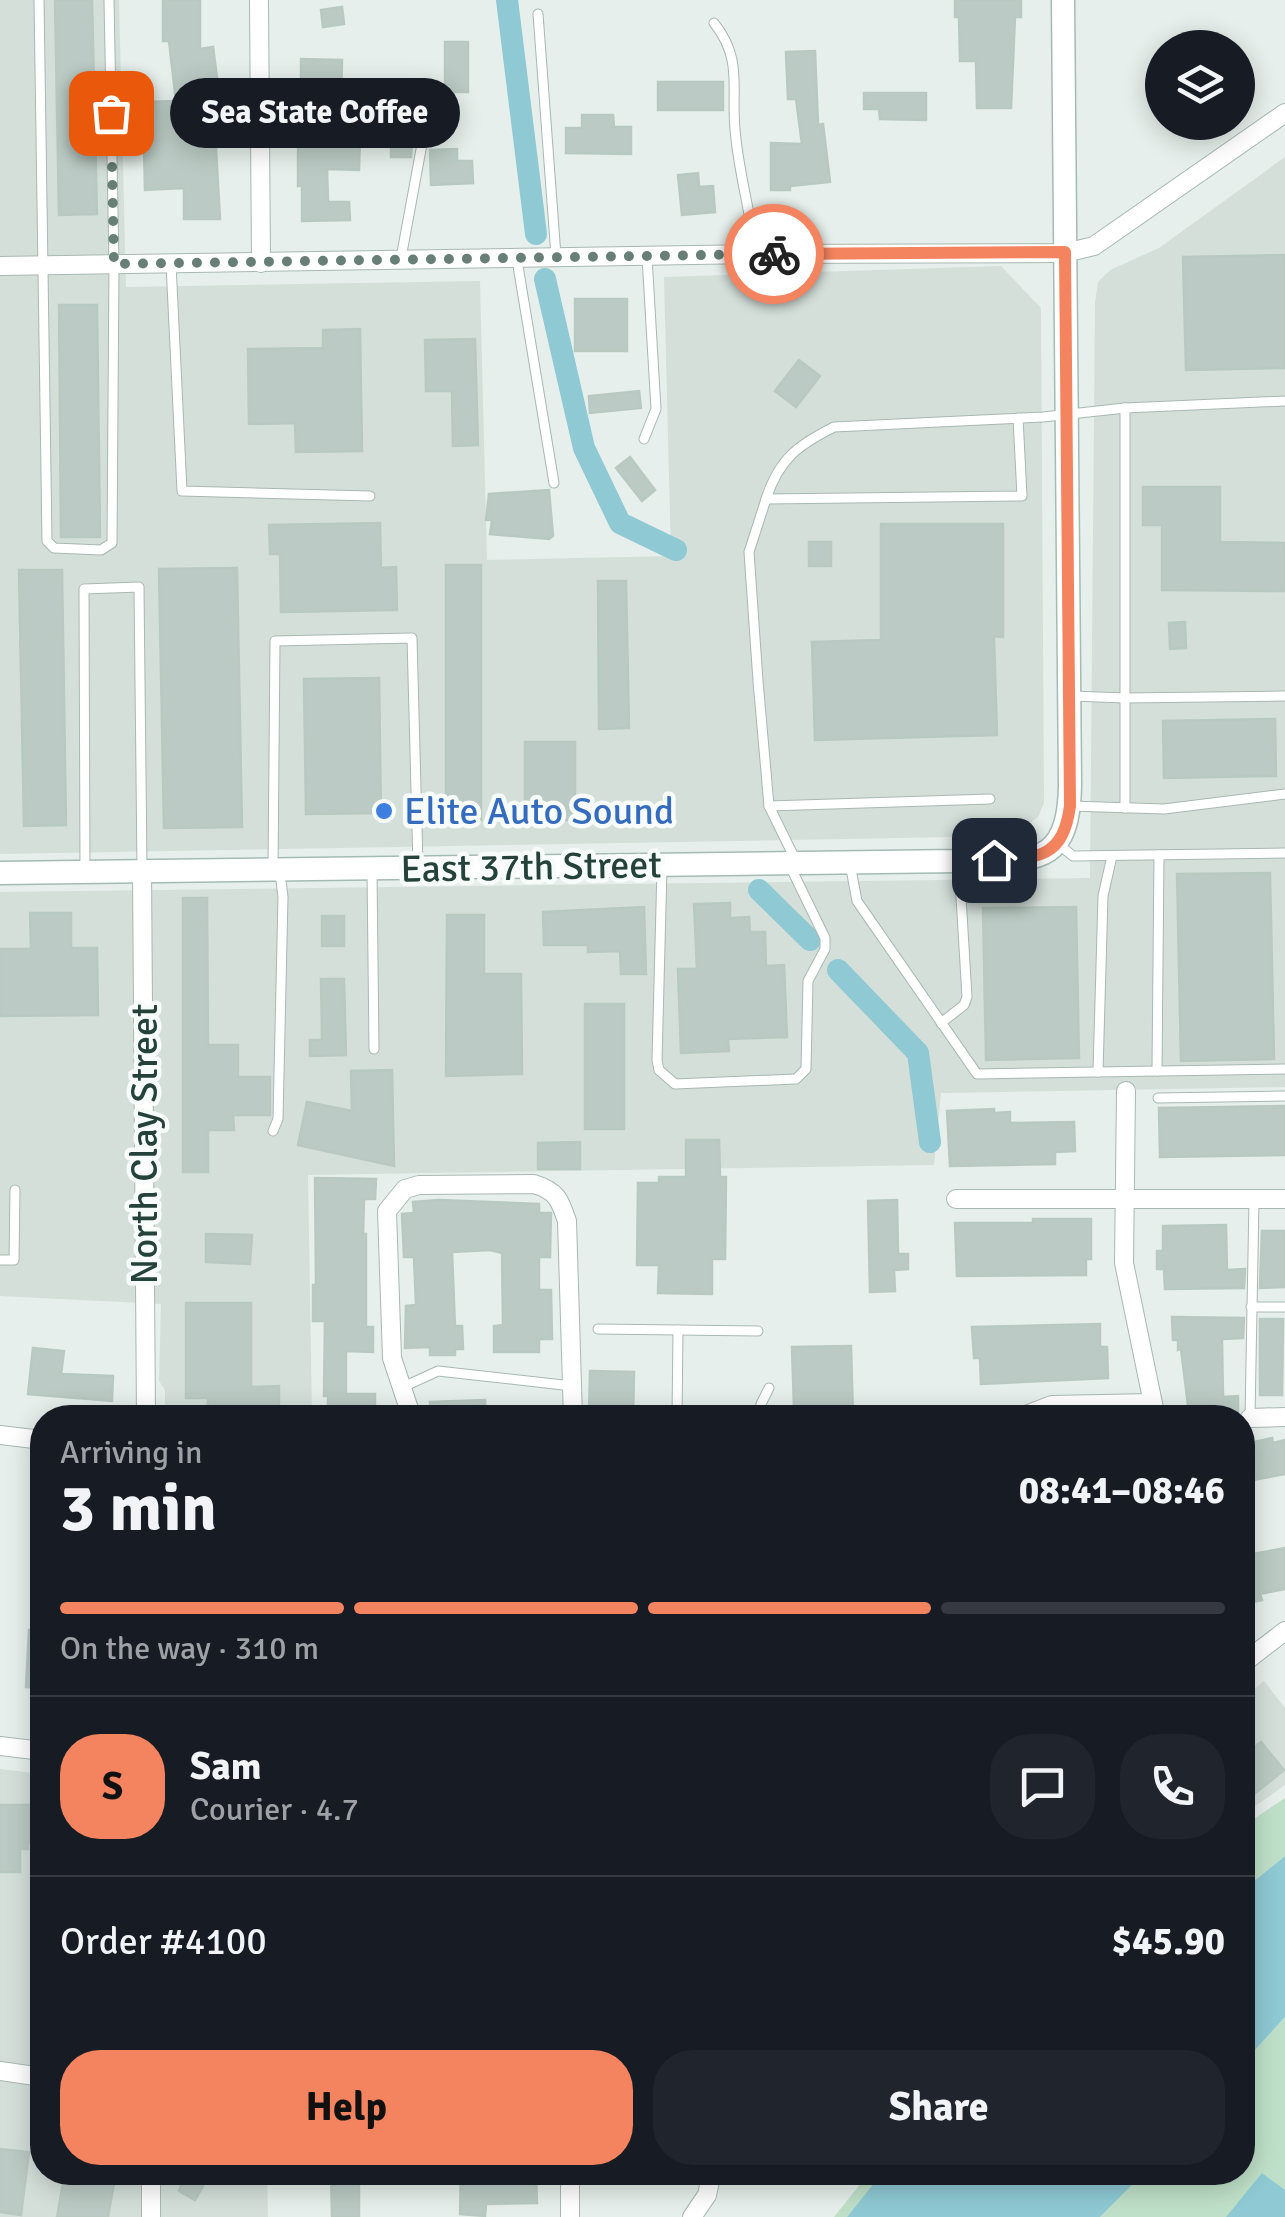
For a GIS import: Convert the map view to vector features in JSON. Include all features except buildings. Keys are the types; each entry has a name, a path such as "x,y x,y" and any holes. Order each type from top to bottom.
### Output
{"street":[{"path":"258,0 262,263"},
{"path":"1058,844 1067,830 1070,806 1063,0"},
{"path":"0,266 1065,252 1094,246 1285,112"},
{"name":"East 37th Street","path":"0,873 850,864 1030,858 1058,844"},
{"name":"North Clay Street","path":"142,870 146,1405"},
{"path":"1126,1091 1124,1263 1153,1405"},
{"path":"407,1405 392,1358 386,1222 395,1198 419,1185 534,1184 548,1188 560,1198 567,1222 572,1405"},
{"path":"956,1199 1285,1199"},
{"path":"1255,1418 1285,1418"},
{"path":"0,1435 30,1439"},
{"path":"1255,1654 1285,1631"},
{"path":"0,1746 30,1749"},
{"path":"0,2071 30,2075"},
{"path":"151,2185 151,2217"},
{"path":"570,2185 570,2217"},
{"path":"692,2217 708,2195 710,2185"}],"lane":[{"path":"38,0 47,541 54,548 101,550 112,543 114,264 109,0"},
{"path":"538,14 556,259"},
{"path":"714,23 726,37 736,75 735,128 756,254"},
{"path":"400,261 427,117"},
{"path":"644,439 656,409 648,257"},
{"path":"518,260 554,483"},
{"path":"171,264 182,491 370,496"},
{"path":"662,866 656,1060 659,1070 675,1084 796,1079 806,1069 808,981 825,949 825,938 769,806 749,552 774,472 806,441 834,427 1285,401"},
{"path":"1126,408 1126,808"},
{"path":"766,498 1022,496 1018,418"},
{"path":"85,872 84,589 139,587 142,870"},
{"path":"272,1131 278,1119 283,897 276,870 275,640 412,638 418,868"},
{"path":"1070,696 1285,696"},
{"path":"1070,806 1164,808 1285,794"},
{"path":"769,806 990,799"},
{"path":"1058,844 1073,856 1285,853"},
{"path":"1157,1071 1159,855"},
{"path":"1098,1072 1103,896 1112,856"},
{"path":"942,1023 964,1005 967,997 959,861"},
{"path":"850,864 857,902 977,1074 1285,1069"},
{"path":"372,869 374,1048"},
{"path":"1158,1098 1285,1096"},
{"path":"0,1260 14,1260 15,1190"},
{"path":"1250,1405 1254,1200"},
{"path":"1251,1307 1285,1307"},
{"path":"598,1329 758,1331"},
{"path":"677,1405 678,1330"},
{"path":"401,1388 438,1371 572,1386"},
{"path":"761,1405 769,1388"}],"shaded area":[{"path":"0,0 119,0 126,287 480,281 487,560 671,556 664,277 1001,266 1041,308 1044,803 1038,817 1011,836 0,854"},
{"path":"1285,157 1285,1087 941,1093 934,1165 308,1175 312,1405 165,1405 165,1390 159,1381 161,1304 0,1296 0,892 1090,878 1095,302 1098,282 1110,270 1159,248"},
{"path":"1264,1681 1285,1708 1285,1785 1255,1806 1255,1688"},
{"path":"0,1769 30,1773 30,2185 267,2185 268,2217 0,2217"}],"green space":[{"path":"1285,1798 1285,1856 1255,1880 1255,1818"},
{"path":"1285,2017 1285,2217 1100,2217 1132,2185 1255,2185 1255,2050"},
{"path":"859,2185 873,2185 847,2217 834,2217"}],"water":[{"path":"1285,1856 1285,2017 1255,2050 1255,1880"},
{"path":"1262,2173 1285,2190 1285,2217 1226,2217"},
{"path":"873,2185 1132,2185 1100,2217 847,2217"}],"waterway":[{"path":"507,0 536,234"},
{"path":"545,279 584,448 620,523 676,550"},
{"path":"759,890 810,940"},
{"path":"838,970 918,1053 930,1142"}],"way so far":[{"path":"111,113 114,264 774,254"}],"place":[{"name":"Sea State Coffee","path":"111,113"},
{"name":"Elite Auto Sound","path":"384,811"}],"route":[{"path":"774,254 1065,252 1070,806 1067,830 1046,853 994,860"}]}
